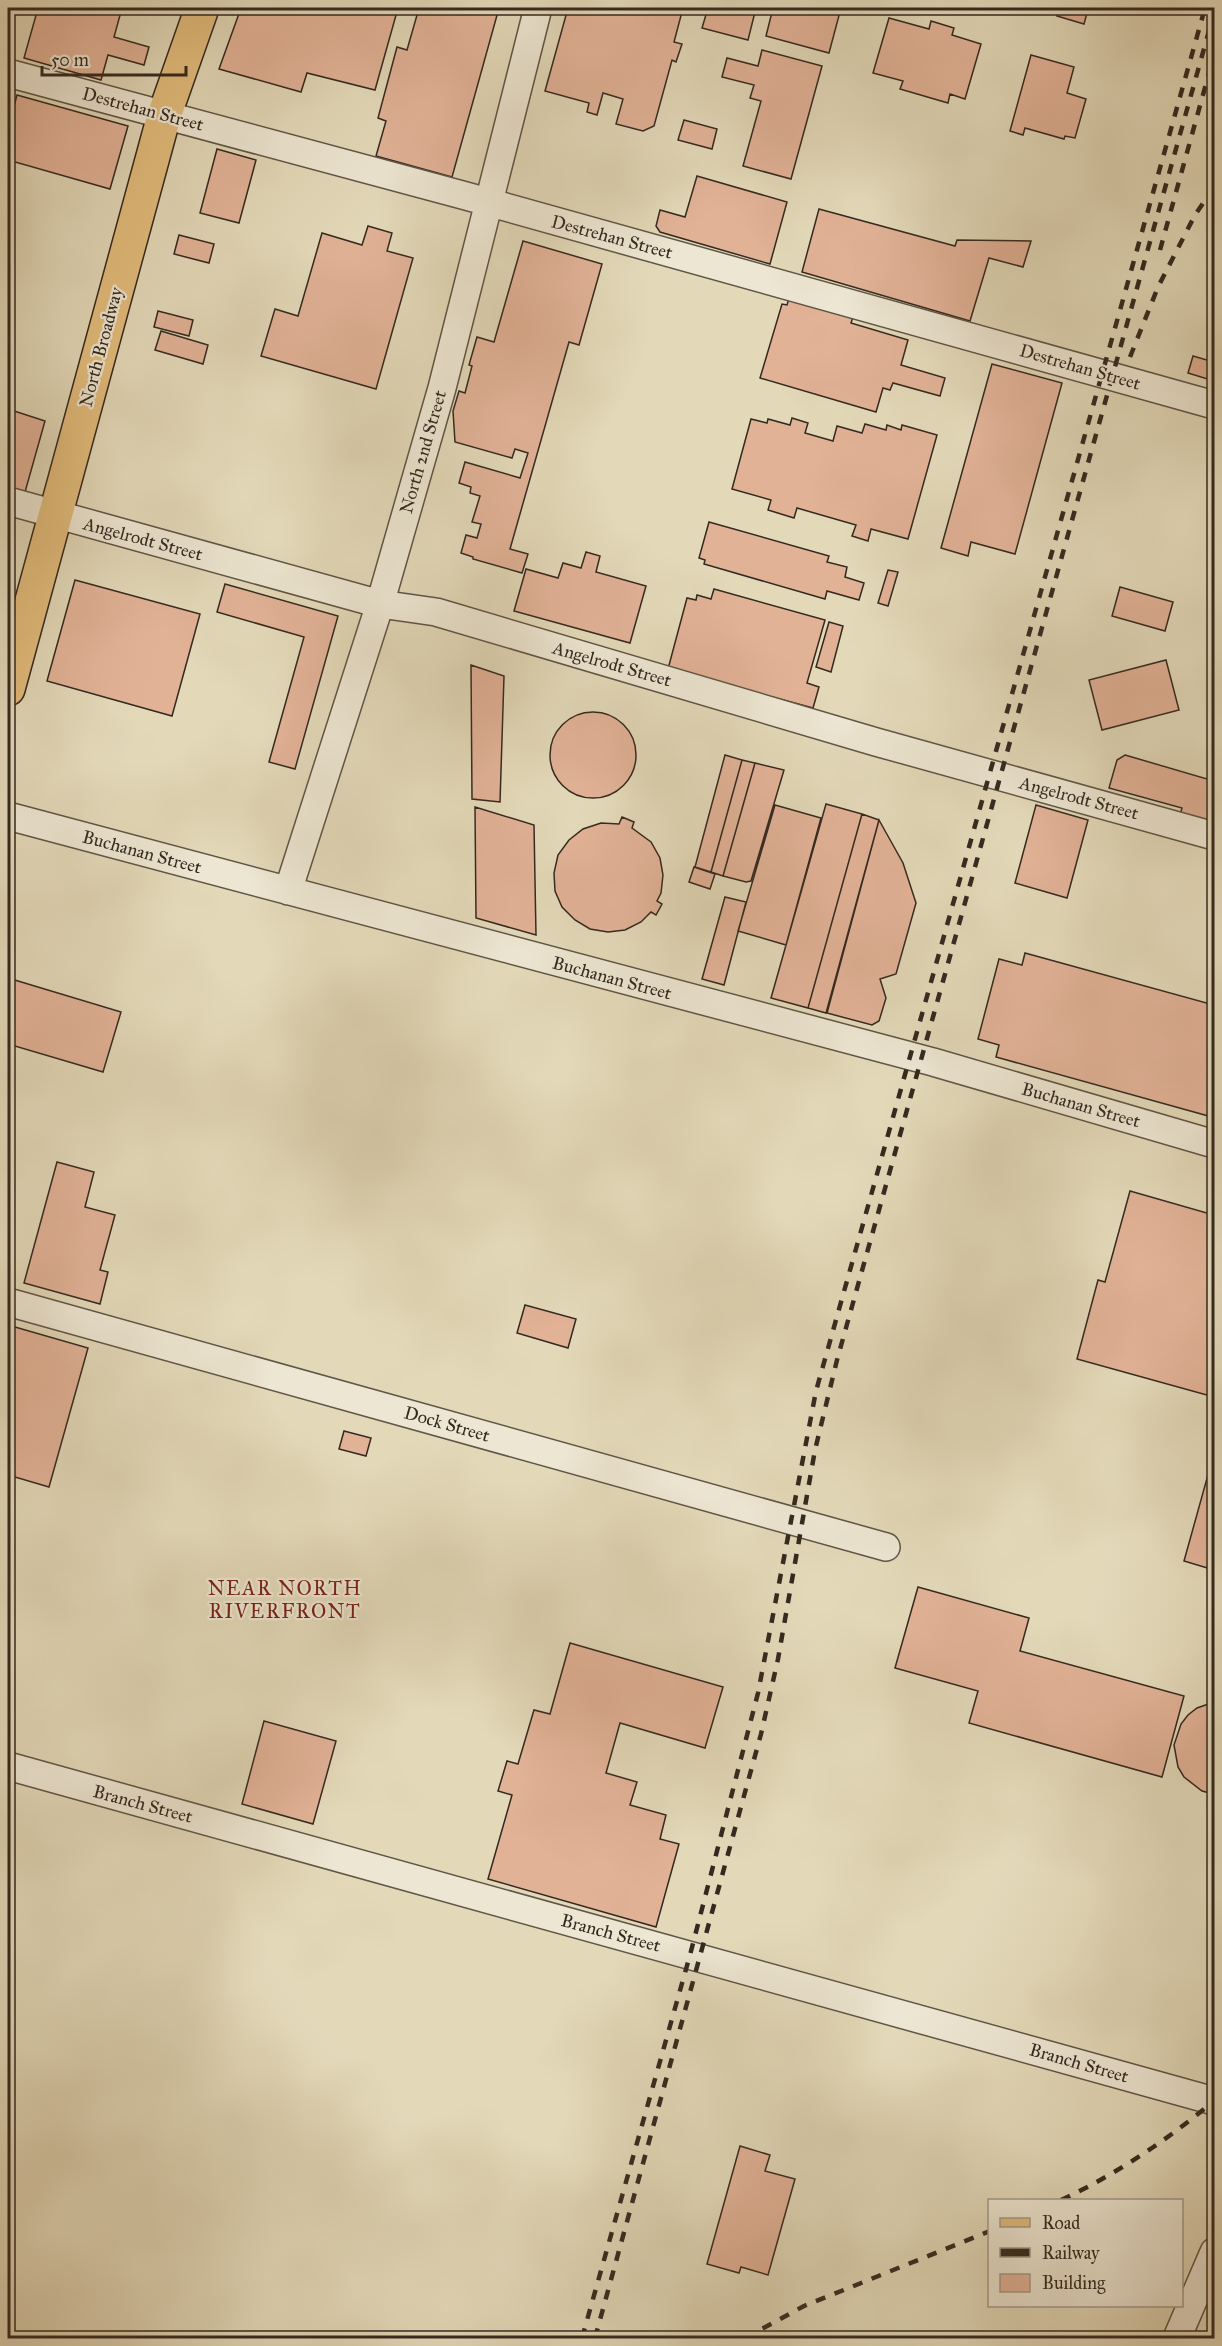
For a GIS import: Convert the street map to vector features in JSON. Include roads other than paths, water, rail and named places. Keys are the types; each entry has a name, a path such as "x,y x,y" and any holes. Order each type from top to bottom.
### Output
{"main road":[{"name":"North Broadway","path":"8,689 164,116 202,8"}],"street":[{"name":"North 2nd Street","path":"288,891 380,604 442,388 538,8"},
{"name":"Destrehan Street","path":"8,73 489,203 1215,405"},
{"name":"Angelrodt Street","path":"8,501 380,604 436,612 876,742 1215,836"},
{"name":"Buchanan Street","path":"8,816 933,1062 1215,1144"},
{"name":"Dock Street","path":"8,1302 886,1547"},
{"name":"Branch Street","path":"8,1766 1215,2101"},
{"path":"1177,2338 1215,2252"}],"railway":[{"path":"582,2338 690,1955 758,1693 816,1391 1205,8"},
{"path":"595,2338 761,1734 778,1659 815,1450 837,1360 1214,13"},
{"path":"1160,250 1214,55"},
{"path":"1130,357 1158,287 1195,215 1214,187"},
{"path":"1063,2199 1141,2155 1214,2101"},
{"path":"745,2338 804,2306 988,2232"}],"district":[{"name":"NEAR NORTH RIVERFRONT","path":"285,1600"}]}
